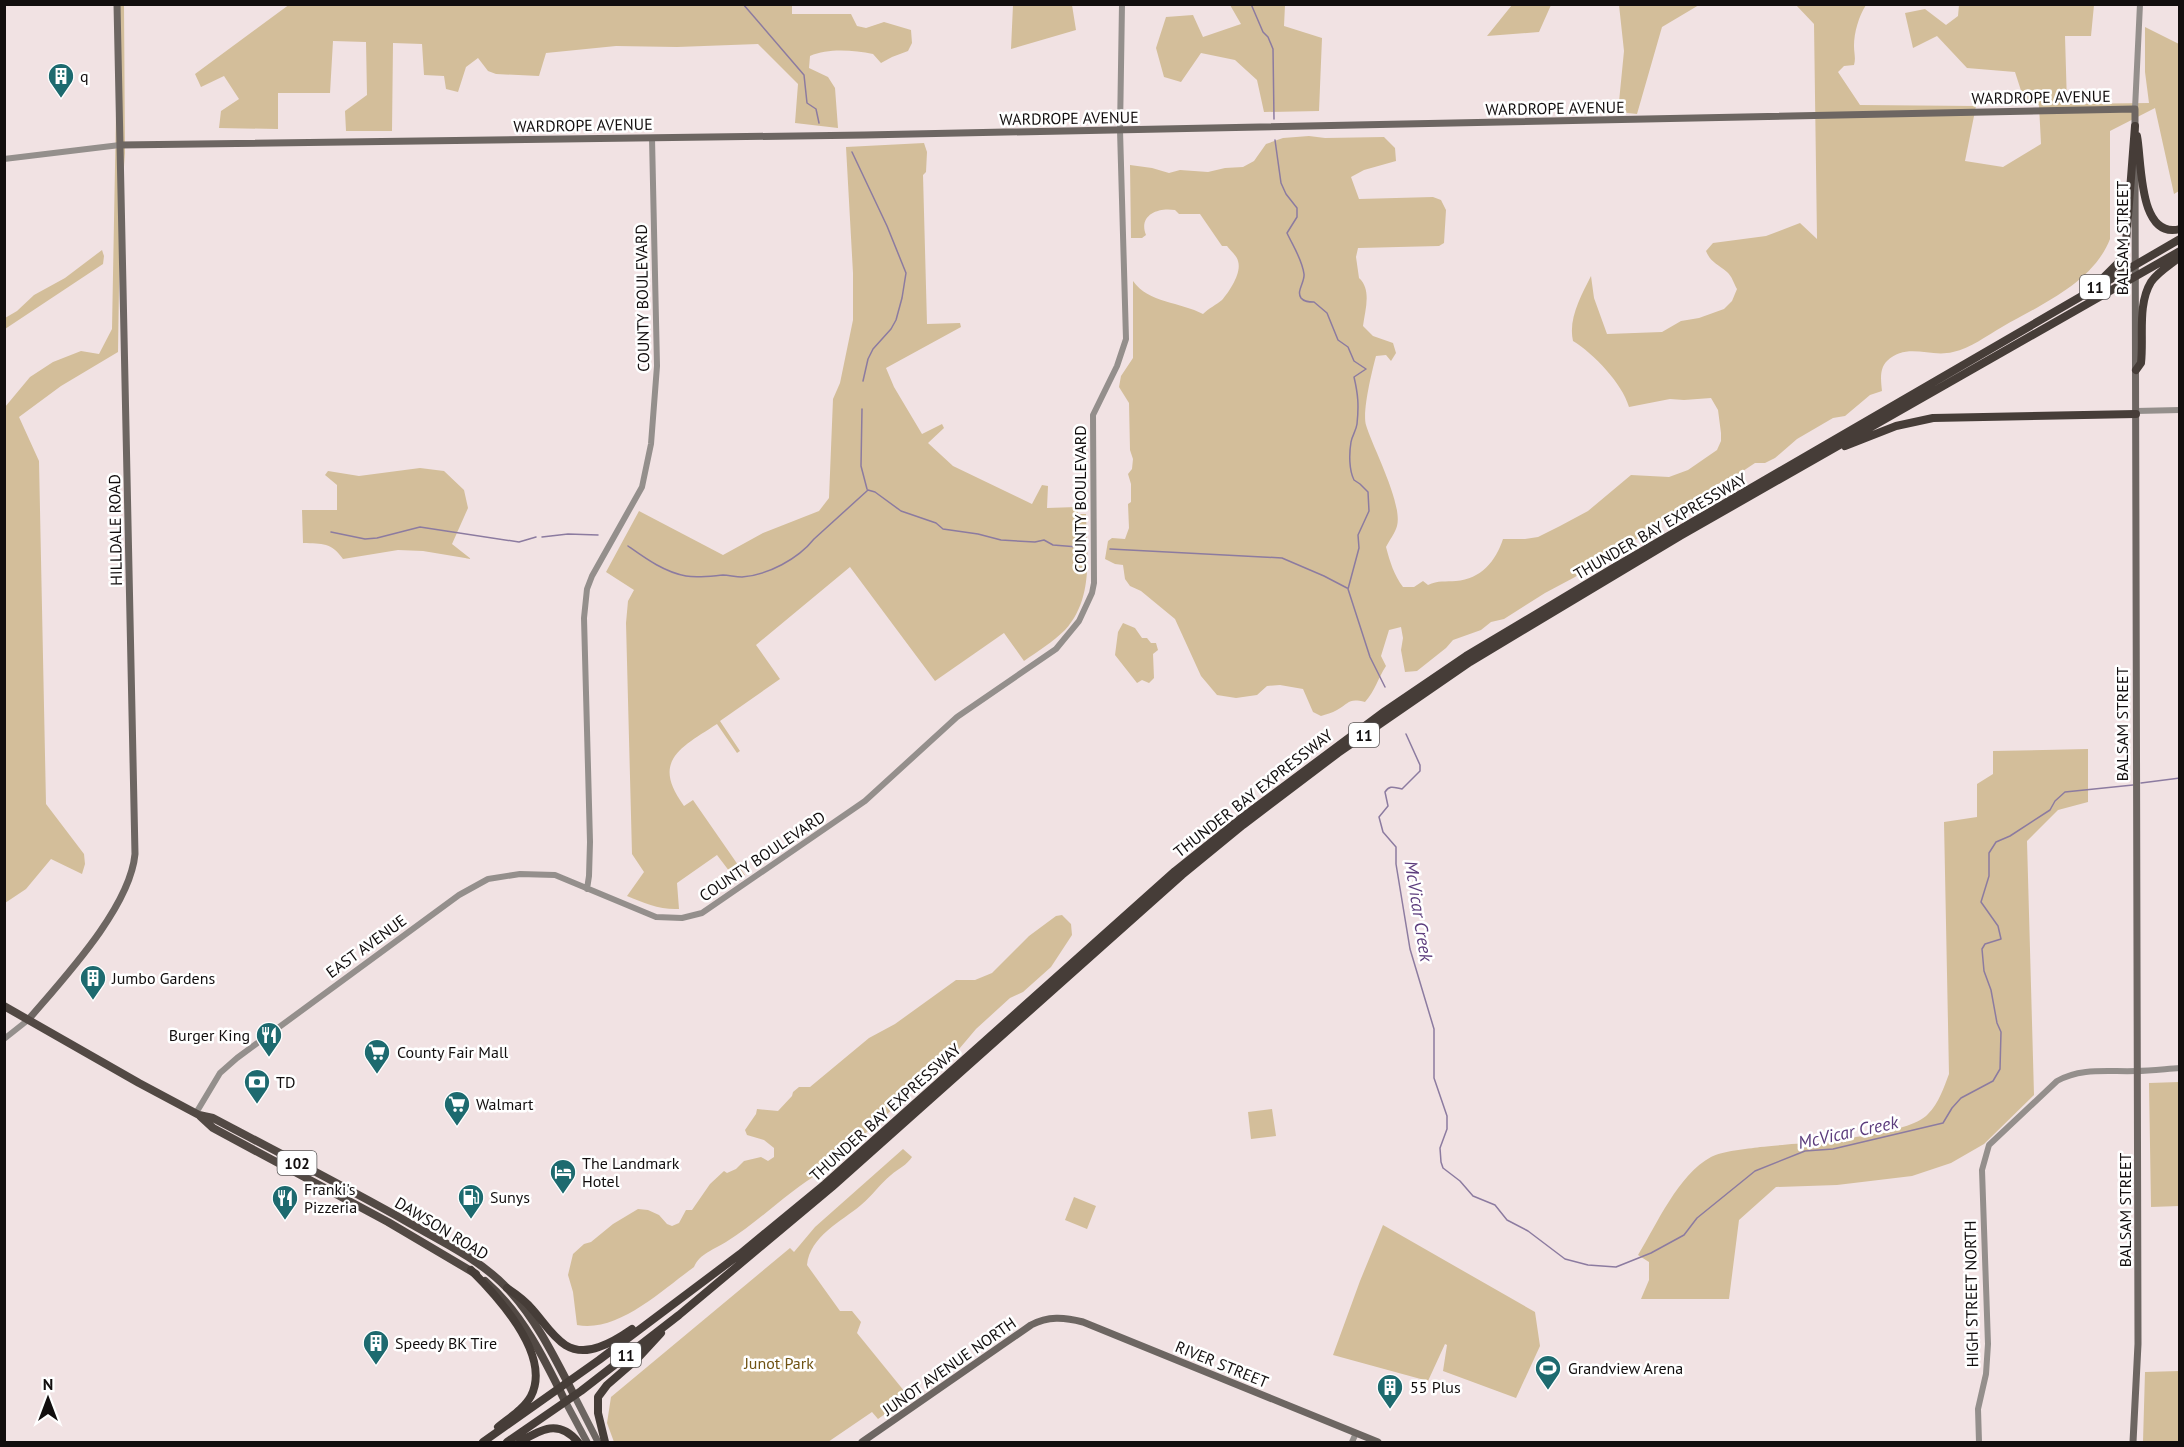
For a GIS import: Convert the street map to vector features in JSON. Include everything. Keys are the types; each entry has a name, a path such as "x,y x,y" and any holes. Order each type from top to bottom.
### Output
{"highway":[{"path":"2135,126 2145,199 2150,216 2161,227 2180,229"},
{"path":"2056,310 2110,273 2122,256 2126,242 2135,126"},
{"name":"THUNDER BAY EXPRESSWAY","path":"481,1443 559,1389 740,1254 825,1184 1175,871 1333,748 1466,656 2180,239"},
{"name":"THUNDER BAY EXPRESSWAY","path":"507,1443 679,1315 832,1187 1173,883 1243,825 1338,753 1470,662 1808,462 2180,251"},
{"path":"2136,370 2141,363 2144,305 2149,285 2158,274 2180,257"},
{"path":"1808,462 1881,431 1926,419 2136,412"},
{"path":"471,1270 496,1295 512,1316 531,1353 537,1372 533,1389 525,1404 481,1443"},
{"path":"507,1288 524,1299 558,1341 572,1348 583,1350 599,1348 612,1342 667,1308"},
{"path":"605,1443 597,1410 598,1397 679,1315"},
{"path":"519,1443 544,1429 558,1428 568,1432 578,1443"}],"main road":[{"name":"HILLDALE ROAD","path":"28,1020 61,981 115,909 129,884 136,843 117,4"},
{"name":"WARDROPE AVENUE","path":"120,145 1120,130 2135,109"},
{"name":"BALSAM STREET","path":"2133,1443 2138,1344 2135,109"},
{"name":"DAWSON ROAD","path":"4,1006 198,1114 220,1132 388,1222 471,1270 499,1293 510,1306 540,1352 587,1443"},
{"name":"DAWSON ROAD","path":"198,1114 213,1118 393,1214 450,1246 489,1272 507,1288 533,1320 598,1443"},
{"name":"RIVER STREET","path":"1054,1318 1083,1322 1378,1443"},
{"name":"JUNOT AVENUE NORTH","path":"862,1443 1032,1325 1054,1318"}],"street":[{"name":"COUNTY BOULEVARD","path":"652,138 657,366 651,444 642,487 592,576 587,590 584,618 590,842 590,876 587,888 663,918 689,918 707,910 865,801 957,717 1056,649 1079,621 1094,584 1093,415 1117,366 1126,339 1120,130 1122,4"},
{"name":"BALSAM STREET","path":"2135,109 2140,4"},
{"name":"WARDROPE AVENUE","path":"4,159 120,145"},
{"path":"2136,412 2180,410"},
{"name":"EAST AVENUE","path":"198,1114 220,1073 237,1058 459,895 489,879 520,874 555,875 587,888"},
{"path":"4,1039 28,1020"},
{"path":"2138,1071 2180,1068"},
{"name":"HIGH STREET NORTH","path":"1978,1443 1978,1409 1986,1374 1988,1344 1982,1170 1989,1145 2057,1081 2067,1075 2080,1072 2138,1071"},
{"path":"1352,1443 1356,1433"}],"green space":[{"path":"290,4 792,5 792,14 851,14 857,26 866,28 884,22 911,30 912,43 908,51 881,63 873,54 841,50 810,56 809,68 828,77 835,88 838,128 795,123 798,84 758,44 677,47 616,46 546,53 539,76 496,74 488,71 478,58 466,67 458,92 446,89 444,76 424,75 422,44 393,43 392,131 346,131 345,111 367,95 366,42 333,41 330,93 278,93 278,129 219,128 221,111 239,99 224,76 201,87 195,74"},
{"path":"118,5 124,5 125,153 120,220 118,352 61,386 19,417 39,461 46,804 84,854 85,864 82,874 51,859 26,889 5,903 5,407 30,377 53,362 81,351 99,354 112,329"},
{"path":"1013,5 1072,5 1076,30 1011,49"},
{"path":"1230,5 1285,5 1284,26 1322,38 1319,111 1264,112 1257,80 1235,60 1201,53 1181,82 1164,77 1156,48 1166,17 1193,15 1203,37 1241,24"},
{"path":"1512,5 1551,5 1539,32 1487,36"},
{"path":"1619,5 1699,5 1662,27 1637,114 1618,112 1624,51"},
{"path":"1796,5 1866,5 1856,30 1854,65 1844,66 1838,72 1860,105 1976,106 1965,161 2003,167 2041,144 2039,105 2025,103 2015,72 1967,68 1937,36 1913,48 1905,13 1925,9 1946,25 1958,16 1959,5 2094,5 2091,36 2065,36 2067,104 2149,103 2145,72 2145,27 2179,44 2179,191 2174,194 2155,108 2110,131 2110,239 2102,255 2091,268 2064,291 1966,348 1944,353 1911,351 1895,355 1887,361 1883,368 1882,391 1870,395 1845,416 1833,418 1797,439 1775,458 1765,463 1755,463 1716,485 1700,500 1694,511 1671,516 1642,538 1613,545 1591,566 1575,577 1504,619 1491,622 1481,630 1453,640 1417,671 1405,672 1401,650 1403,638 1401,627 1389,630 1381,656 1386,666 1365,702 1352,701 1321,716 1313,712 1303,689 1280,685 1267,686 1257,695 1236,698 1217,695 1201,676 1175,619 1141,591 1130,586 1125,579 1123,565 1105,559 1108,541 1112,538 1125,539 1129,528 1128,504 1131,502 1131,484 1128,474 1132,469 1133,459 1130,450 1129,403 1119,387 1121,376 1133,358 1133,281 1147,294 1203,314 1222,300 1228,292 1237,277 1239,266 1235,255 1227,246 1222,246 1200,214 1179,214 1169,209 1156,211 1145,222 1146,235 1142,238 1131,238 1130,165 1169,173 1180,170 1208,172 1243,167 1254,161 1266,144 1283,138 1384,137 1395,148 1396,161 1364,170 1351,177 1359,199 1433,197 1441,200 1446,210 1444,243 1439,246 1358,248 1356,257 1359,278 1367,294 1363,326 1373,336 1393,343 1396,353 1391,361 1386,355 1376,356 1368,391 1365,419 1396,504 1397,526 1386,547 1403,587 1414,587 1423,581 1428,585 1465,580 1486,568 1496,555 1503,539 1538,537 1588,511 1631,475 1669,477 1688,470 1717,450 1721,441 1721,433 1718,410 1711,398 1670,399 1629,407 1614,379 1590,353 1573,341 1572,324 1576,308 1591,276 1594,298 1607,334 1662,332 1681,321 1699,318 1724,309 1732,301 1737,289 1732,278 1712,261 1706,251 1713,243 1766,236 1800,223 1817,239 1814,24"},
{"path":"924,143 927,152 926,172 923,175 927,324 960,323 961,327 886,368 894,387 922,434 942,424 944,428 928,443 953,466 1032,504 1042,485 1048,486 1047,508 1077,507 1078,514 1086,514 1087,575 1081,604 1065,630 1024,661 1004,633 935,681 850,567 756,645 780,679 720,721 740,751 737,753 717,724 682,749 674,757 670,767 670,778 674,791 684,806 693,800 745,875 736,880 717,855 677,883 679,909 659,907 640,901 627,896 644,872 632,854 626,623 628,601 634,590 606,572 639,511 723,555 763,533 819,511 829,498 833,399 840,383 853,320 853,273 846,147"},
{"path":"102,250 103,264 5,329 5,318 17,311 34,295 65,278"},
{"path":"420,468 444,471 464,490 468,508 452,544 471,559 423,551 398,550 343,559 330,547 303,543 302,510 337,510 337,485 325,475 328,471 359,476"},
{"path":"1123,623 1135,628 1142,638 1156,643 1158,650 1153,654 1154,678 1149,683 1142,680 1137,683 1115,655 1118,632"},
{"path":"2088,749 2088,802 2058,810 2027,841 2034,1095 1984,1144 1951,1163 1912,1176 1837,1185 1776,1187 1739,1220 1729,1299 1641,1299 1649,1280 1649,1262 1638,1255 1678,1188 1699,1165 1711,1157 1742,1149 1875,1134 1916,1122 1932,1110 1949,1074 1944,822 1977,817 1977,784 1993,774 1993,751"},
{"path":"1062,915 1071,924 1072,935 1051,967 1023,992 1010,998 976,1029 954,1055 823,1171 738,1234 703,1255 694,1267 639,1308 608,1323 592,1326 577,1325 573,1292 568,1275 573,1254 584,1244 591,1242 613,1224 638,1209 659,1215 672,1226 679,1223 686,1210 692,1210 710,1184 724,1171 727,1173 736,1169 744,1161 761,1157 768,1161 774,1157 774,1148 764,1140 747,1135 745,1130 757,1109 778,1111 799,1087 810,1087 869,1038 895,1024 956,980 975,980 992,973 1029,936 1056,916"},
{"path":"2179,1082 2179,1206 2151,1207 2149,1083"},
{"path":"1272,1109 1276,1136 1251,1139 1248,1112"},
{"name":"Junot Park","path":"903,1149 912,1157 910,1160 861,1205 820,1238 809,1255 807,1265 840,1311 852,1311 861,1322 857,1333 909,1397 878,1419 872,1412 828,1442 614,1442 607,1423 611,1397 790,1248 794,1252 815,1227"},
{"path":"1074,1197 1096,1206 1087,1229 1065,1220"},
{"path":"1383,1225 1535,1312 1540,1346 1516,1398 1443,1371 1447,1345 1445,1344 1428,1381 1333,1355"},
{"path":"2179,1371 2179,1442 2143,1442 2145,1372"}],"waterway":[{"path":"743,4 804,75 807,103 816,109 819,123"},
{"name":"McVicar Creek","path":"1251,4 1273,49 1274,119"},
{"name":"McVicar Creek","path":"1275,140 1281,183 1297,208 1297,217 1287,233 1303,268 1301,298 1314,302 1327,313 1338,340 1348,347 1354,361 1366,369 1354,377 1358,417 1351,442 1350,457 1354,480 1368,492 1369,511 1358,535 1359,548 1348,589 1370,657 1385,687"},
{"path":"852,152 887,226 906,273 896,320 873,349 863,381"},
{"path":"862,409 861,466 867,489"},
{"path":"868,490 875,492 901,511 936,523 943,529 1001,540 1035,542 1044,540 1053,545 1078,547"},
{"path":"628,546 662,568 686,576 752,576 782,565 800,553 868,490"},
{"path":"331,532 365,539 420,527 519,542 536,537"},
{"path":"542,537 568,534 598,535"},
{"path":"1110,549 1282,558 1347,588"},
{"name":"McVicar Creek","path":"1406,734 1420,765 1420,771 1402,789 1393,787 1385,792 1388,806 1379,817 1383,832 1396,847 1396,864 1410,949 1434,1029 1434,1078 1447,1116 1447,1129 1440,1148 1443,1168 1460,1181 1473,1196 1495,1205 1507,1220 1528,1231 1565,1259 1588,1265 1616,1267 1651,1253 1684,1235 1697,1218 1755,1171 1805,1151 1833,1149 1943,1123 1961,1098 1993,1081 2000,1069 2001,1032 1984,971 1982,949 1985,944 2001,939 1998,926 1981,902 1989,876 1989,853 1996,842 2010,836 2050,810 2055,801 2065,792 2133,785"},
{"name":"McVicar Creek","path":"2141,783 2180,778"}],"place":[{"name":"q","path":"61,99"},
{"name":"Jumbo Gardens","path":"93,1001"},
{"name":"Burger King","path":"269,1058"},
{"name":"County Fair Mall","path":"377,1075"},
{"name":"TD","path":"257,1105"},
{"name":"Walmart","path":"457,1127"},
{"name":"The Landmark Hotel","path":"563,1195"},
{"name":"Sunys","path":"471,1220"},
{"name":"Franki's Pizzeria","path":"285,1221"},
{"name":"Speedy BK Tire","path":"376,1366"},
{"name":"Grandview Arena","path":"1548,1391"},
{"name":"55 Plus","path":"1390,1410"}]}
